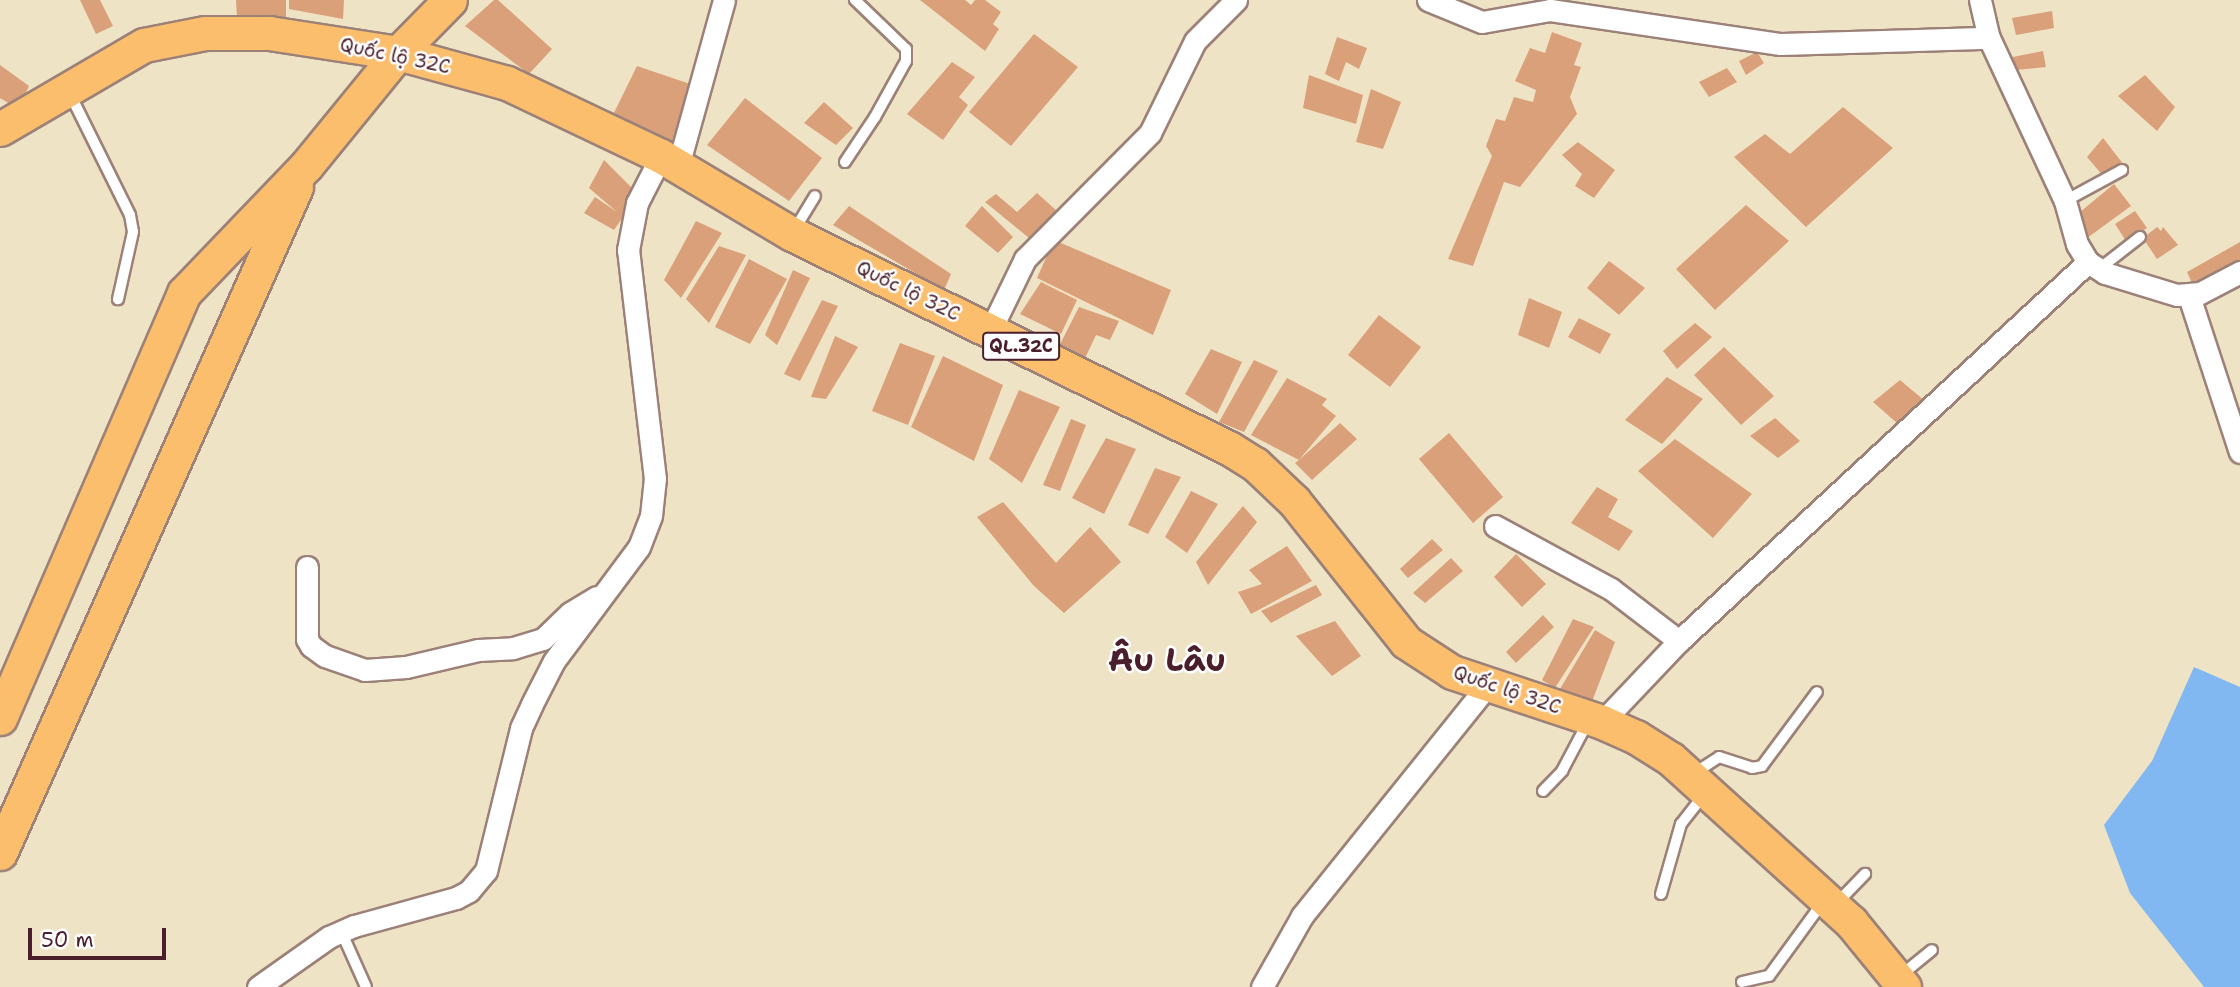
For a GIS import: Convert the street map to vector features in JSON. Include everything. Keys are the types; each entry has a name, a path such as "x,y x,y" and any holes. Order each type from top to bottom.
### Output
{"main road":[{"path":"0,718 184,293 306,166 398,53 450,0"},
{"name":"Quốc lộ 32C","path":"0,129 144,45 205,33 269,33 398,53 507,83 669,161 792,234 1229,447 1255,464 1294,501 1406,642 1452,672 1596,720 1636,737 1700,783 1830,902 1901,982"},
{"path":"0,853 306,166"}],"street":[{"path":"258,987 341,931 456,898 478,882 492,860 522,728 531,705 554,661 642,541 655,497 628,250 637,204 669,161 724,0"},
{"path":"990,331 1025,259 1150,133 1195,41 1236,0"},
{"path":"1428,0 1482,22 1550,10 1781,44 1989,38"},
{"path":"1980,0 1989,38 2065,201 2077,244 2094,265 2171,294 2189,296 2206,291 2240,272"},
{"path":"1596,720 1679,641 2094,265"},
{"path":"2189,296 2240,453"},
{"path":"1495,526 1611,589 1679,641"},
{"path":"307,567 307,639 311,646 325,656 365,670 406,667 478,650 513,648 543,639 570,613 607,590"},
{"path":"1262,987 1302,916 1488,685"}],"lane":[{"path":"845,162 875,117 906,61 906,49 855,0"},
{"path":"68,89 130,215 132,232 118,299"},
{"path":"2065,201 2122,170"},
{"path":"792,234 815,196"},
{"path":"2094,265 2140,237"},
{"path":"1661,894 1681,824 1700,783 1719,757 1752,768 1762,766 1818,692"},
{"path":"1543,791 1562,771 1596,720"},
{"path":"1742,982 1769,976 1830,902 1865,874"},
{"path":"341,931 366,987"},
{"path":"1901,982 1931,950"}],"water":[{"path":"2194,667 2240,687 2240,987 2204,987 2130,893 2104,825 2152,761"}],"building":[{"path":"80,0 100,0 113,26 96,34"},
{"path":"236,0 286,0 286,25 237,18"},
{"path":"289,0 344,0 343,19 289,9"},
{"path":"494,0 498,0 552,49 529,74 465,26"},
{"path":"920,0 965,0 971,5 975,0 985,0 1001,12 993,24 999,29 985,51"},
{"path":"2052,11 2054,28 2016,35 2012,18"},
{"path":"1552,32 1582,43 1574,65 1581,67 1570,97 1577,114 1520,187 1504,182 1473,266 1448,259 1492,156 1486,146 1496,119 1505,121 1514,97 1533,102 1536,90 1515,81 1530,48 1545,53"},
{"path":"1034,34 1078,67 1011,146 969,112"},
{"path":"1337,37 1367,48 1359,69 1346,62 1339,81 1325,74"},
{"path":"2043,51 2046,67 2016,70 2013,57"},
{"path":"1757,52 1764,63 1746,75 1739,61"},
{"path":"952,62 975,77 959,97 968,105 943,140 907,114"},
{"path":"0,65 29,86 18,109 0,98"},
{"path":"637,66 699,87 676,154 610,121"},
{"path":"1727,68 1737,82 1709,97 1699,82"},
{"path":"1309,75 1363,95 1356,124 1303,108"},
{"path":"2145,75 2175,107 2157,131 2118,96"},
{"path":"1371,89 1401,102 1383,149 1356,142"},
{"path":"745,98 822,158 789,201 707,145"},
{"path":"824,102 853,128 836,145 804,123"},
{"path":"1843,107 1893,148 1806,227 1734,157 1765,134 1790,154"},
{"path":"2103,138 2124,165 2104,177 2087,157"},
{"path":"1578,142 1615,170 1594,198 1575,186 1582,174 1562,155"},
{"path":"604,160 638,194 627,220 623,217 614,230 584,213 595,197 617,212 589,188"},
{"path":"2114,184 2131,206 2087,238 2074,217"},
{"path":"1037,193 1058,212 1029,238 985,202 996,194 1017,212"},
{"path":"1746,205 1789,241 1715,310 1676,269"},
{"path":"849,206 951,274 944,290 833,225"},
{"path":"982,206 1013,237 998,253 965,226"},
{"path":"2135,211 2147,228 2126,241 2115,224"},
{"path":"696,221 722,233 681,298 664,280"},
{"path":"2157,227 2161,231 2163,227 2178,245 2157,259 2143,238"},
{"path":"1054,240 1171,290 1153,335 1037,278"},
{"path":"2240,242 2240,270 2192,283 2187,272"},
{"path":"719,246 746,255 709,323 686,299"},
{"path":"749,259 787,279 750,344 715,327"},
{"path":"1609,261 1645,288 1619,315 1587,288"},
{"path":"793,270 810,278 777,345 765,335"},
{"path":"1041,282 1077,300 1061,334 1020,314"},
{"path":"1529,298 1562,312 1549,348 1518,335"},
{"path":"822,300 838,306 800,381 784,374"},
{"path":"1079,307 1119,321 1110,340 1096,335 1079,371 1053,358"},
{"path":"1379,315 1421,347 1390,387 1348,355"},
{"path":"1579,318 1611,334 1600,354 1568,337"},
{"path":"1695,323 1712,337 1677,369 1663,351"},
{"path":"835,336 858,347 826,399 811,397"},
{"path":"900,343 935,356 908,425 872,411"},
{"path":"1724,347 1774,396 1741,425 1694,375"},
{"path":"1211,349 1242,362 1217,414 1185,394"},
{"path":"943,356 1003,385 974,461 911,427"},
{"path":"1254,360 1278,371 1244,432 1219,422"},
{"path":"1667,377 1703,399 1662,444 1625,420"},
{"path":"1287,378 1327,399 1322,405 1336,416 1299,460 1251,435"},
{"path":"1900,380 1925,401 1897,423 1873,402"},
{"path":"1019,390 1060,407 1022,483 989,459"},
{"path":"1775,418 1800,441 1778,458 1750,436"},
{"path":"1071,419 1086,425 1060,491 1043,485"},
{"path":"1340,423 1357,439 1312,480 1295,463"},
{"path":"1449,433 1503,497 1473,523 1419,459"},
{"path":"1106,438 1136,449 1104,514 1072,498"},
{"path":"1675,439 1752,494 1713,538 1638,471"},
{"path":"1155,468 1181,477 1148,534 1128,525"},
{"path":"1597,487 1618,499 1608,517 1633,531 1619,551 1571,523"},
{"path":"1191,491 1218,504 1187,553 1165,537"},
{"path":"1003,502 1056,563 1090,527 1121,562 1064,613 1033,585 977,517"},
{"path":"1243,506 1257,522 1208,585 1196,562"},
{"path":"1432,539 1443,550 1408,578 1400,569"},
{"path":"1287,546 1312,581 1251,614 1238,592 1262,584 1249,570"},
{"path":"1516,554 1546,584 1522,607 1494,577"},
{"path":"1451,558 1463,571 1425,603 1413,593"},
{"path":"1316,585 1322,595 1271,623 1261,611"},
{"path":"1543,615 1554,627 1516,663 1506,652"},
{"path":"1573,619 1594,627 1555,688 1542,680"},
{"path":"1335,621 1361,656 1332,676 1296,636"},
{"path":"1595,630 1615,642 1591,704 1560,689"}],"district":[{"name":"Âu Lâu","path":"1167,660"}]}
